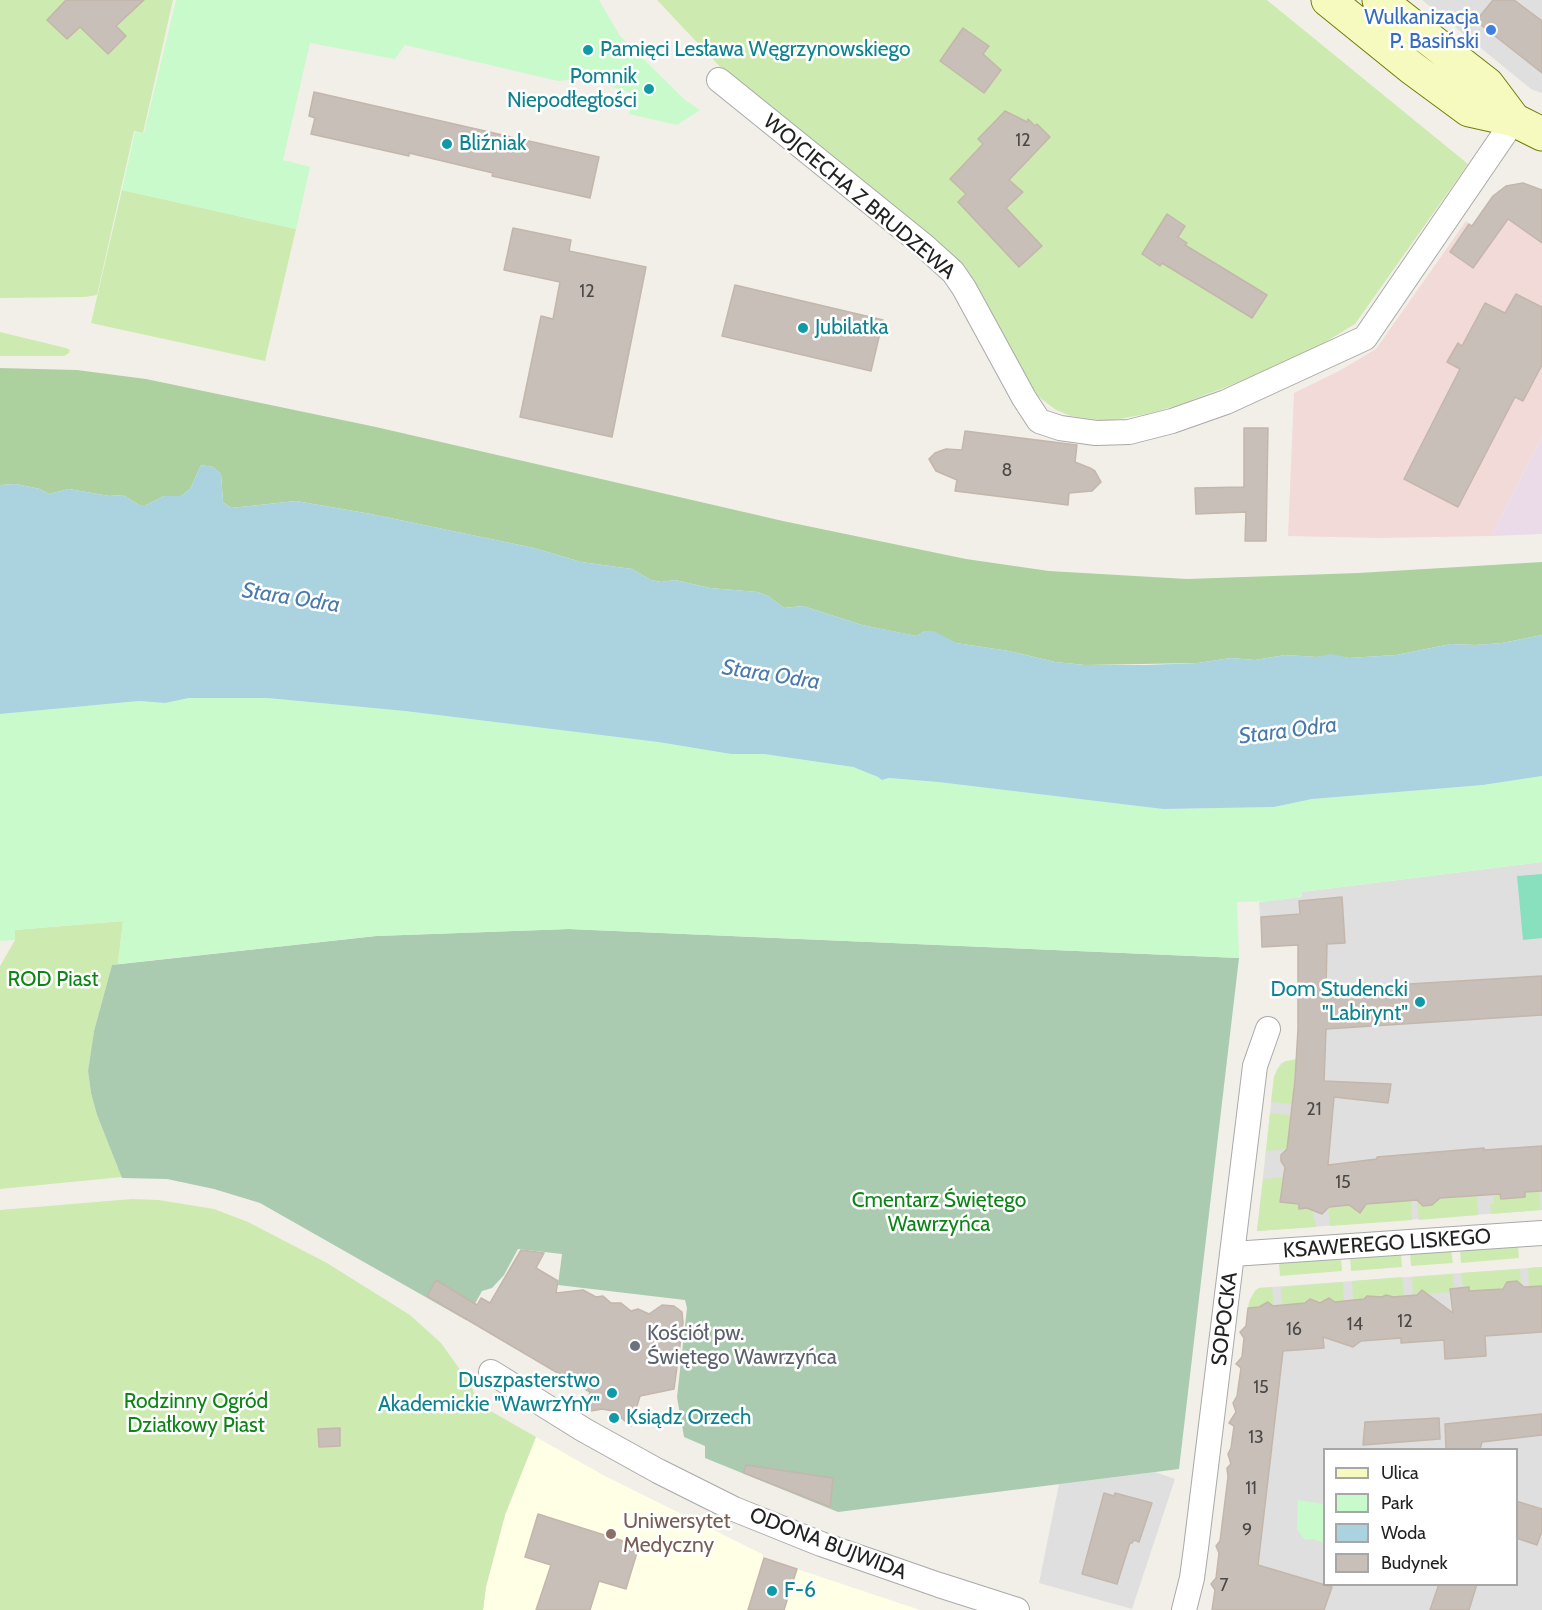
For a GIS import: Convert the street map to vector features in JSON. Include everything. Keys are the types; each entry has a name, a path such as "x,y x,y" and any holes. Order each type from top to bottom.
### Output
{"main road":[{"path":"1328,0 1412,68 1469,110 1528,127"},
{"path":"1379,0 1486,84 1528,127"}],"street":[{"name":"WOJCIECHA Z BRUDZEWA","path":"719,80 922,244 953,272 1039,421 1060,428 1096,433 1129,432 1172,421 1226,402 1365,338 1528,127"},
{"name":"SOPOCKA","path":"1184,1610 1194,1566 1255,1066 1268,1029"},
{"name":"KSAWEREGO LISKEGO","path":"1233,1254 1542,1233"},
{"name":"ODONA BUJWIDA","path":"491,1372 584,1430 648,1466 734,1509 831,1547 1017,1610"}],"shaded area":[{"path":"1422,0 1542,0 1542,93 1531,89"},
{"path":"1523,183 1542,191 1542,437 1491,536 1380,538 1288,536 1294,393 1339,371 1376,349 1466,221 1472,226 1493,196 1506,186"},
{"path":"1542,437 1542,534 1491,536"},
{"path":"1542,862 1542,1210 1257,1231 1274,1077 1281,1063 1296,1059 1298,1029 1298,945 1262,947 1259,902 1302,897 1302,892"},
{"path":"1542,1267 1542,1610 1212,1610 1215,1590 1212,1586 1216,1579 1219,1552 1217,1545 1220,1541 1228,1476 1226,1470 1230,1463 1228,1453 1231,1449 1234,1426 1232,1424 1241,1368 1239,1361 1242,1357 1244,1338 1242,1330 1246,1326 1249,1303 1259,1288"},
{"name":"Uniwersytet Medyczny","path":"536,1437 603,1475 762,1554 764,1558 920,1610 483,1610 486,1587 505,1515"},
{"path":"1155,1472 1175,1479 1132,1609 1039,1583 1059,1484"}],"green space":[{"path":"0,0 173,0 143,133 134,131 97,295 0,298"},
{"path":"176,0 599,0 620,36 685,100 700,110 677,125 629,114 634,94 586,78 558,81 405,45 395,59 310,43 283,160 310,167 296,229 122,190 135,132 144,133"},
{"path":"657,0 1267,0 1468,164 1355,324 1322,344 1252,377 1179,405 1147,414 1107,421 1071,416 1056,410 1039,397 1026,380 971,278 723,70"},
{"path":"122,190 296,229 265,361 91,323"},
{"path":"0,332 70,350 64,356 0,356"},
{"path":"0,368 77,370 146,379 376,427 783,521 966,559 1049,571 1187,579 1358,573 1542,562 1542,635 1502,643 1451,644 1396,655 1349,658 1331,655 1317,657 1285,655 1255,660 1231,658 1198,663 1085,665 1055,662 1009,651 956,643 925,631 917,636 862,625 803,606 784,608 768,596 758,592 710,588 675,580 661,582 651,580 632,569 581,562 534,548 371,514 296,501 231,508 223,502 221,474 213,467 201,465 190,489 181,496 164,496 146,505 139,505 123,495 109,496 69,489 49,494 40,489 16,484 0,485"},
{"path":"189,698 267,698 405,711 658,742 731,754 764,754 853,767 885,780 889,778 938,782 1163,809 1274,807 1312,799 1483,785 1542,776 1542,862 1302,892 1302,897 1237,902 1239,958 569,929 376,936 118,964 123,921 15,930 15,940 0,941 0,714 139,701 165,703"},
{"path":"1542,874 1542,938 1523,940 1517,876"},
{"name":"ROD Piast","path":"123,921 118,964 112,965 94,1031 88,1071 97,1115 122,1177 0,1189 0,966 15,940 14,930"},
{"name":"Cmentarz Świętego Wawrzyńca","path":"569,929 1239,958 1179,1469 838,1512 705,1458 705,1446 684,1437 677,1397 687,1308 685,1300 558,1285 562,1254 518,1249 504,1275 492,1288 482,1291 466,1320 260,1203 214,1189 167,1179 122,1178 97,1115 88,1071 94,1031 112,965 376,936"},
{"path":"1296,1060 1292,1104 1271,1102 1274,1077 1278,1068 1285,1061"},
{"path":"1270,1113 1290,1115 1287,1149 1266,1151"},
{"path":"1283,1177 1280,1202 1299,1204 1300,1209 1312,1208 1316,1227 1257,1231 1263,1179"},
{"path":"1539,1191 1541,1210 1491,1214 1490,1204 1494,1204 1493,1194 1500,1194 1501,1199 1525,1197 1525,1192"},
{"path":"1477,1196 1478,1215 1419,1220 1417,1200 1420,1200 1423,1206 1432,1205 1436,1199"},
{"name":"Rodzinny Ogród Działkowy Piast","path":"132,1199 159,1200 214,1209 248,1222 327,1263 410,1315 441,1343 469,1382 480,1405 536,1437 505,1515 486,1587 483,1610 0,1610 0,1210"},
{"path":"1411,1201 1412,1220 1330,1226 1328,1207 1351,1205 1354,1209 1361,1210 1366,1204"},
{"path":"1518,1245 1519,1258 1461,1263 1460,1250"},
{"path":"1451,1250 1453,1263 1411,1266 1410,1253"},
{"path":"1401,1254 1402,1267 1351,1271 1350,1258"},
{"path":"1341,1258 1342,1271 1280,1276 1279,1263"},
{"path":"1542,1267 1542,1286 1529,1287 1528,1268"},
{"path":"1520,1269 1521,1284 1517,1281 1508,1282 1506,1288 1469,1291 1469,1287 1463,1287 1461,1273"},
{"path":"1453,1274 1454,1288 1450,1289 1450,1292 1427,1294 1420,1292 1413,1296 1412,1277"},
{"path":"1402,1277 1404,1296 1388,1295 1382,1298 1370,1295 1364,1299 1353,1300 1352,1281"},
{"path":"1343,1282 1344,1301 1334,1302 1328,1299 1317,1303 1311,1300 1305,1303 1282,1305 1281,1287"},
{"path":"1272,1287 1274,1306 1268,1303 1262,1307 1248,1308 1255,1291 1259,1288"},
{"path":"1298,1500 1323,1504 1323,1543 1313,1539 1305,1540 1297,1530"}],"water":[{"name":"Stara Odra","path":"201,465 213,467 221,474 223,502 231,508 296,501 371,514 534,548 581,562 632,569 651,580 661,582 675,580 710,588 758,592 768,596 784,608 803,606 862,625 917,636 925,631 934,631 956,643 1009,651 1055,662 1085,665 1147,665 1198,663 1231,658 1255,660 1285,655 1317,657 1331,654 1349,658 1396,655 1451,644 1502,643 1542,635 1542,776 1483,785 1312,799 1274,807 1163,809 938,782 889,778 882,780 853,767 764,754 731,754 658,742 405,711 267,698 189,698 165,703 139,701 0,714 0,485 16,484 40,489 49,494 69,489 109,496 123,495 139,505 146,505 164,496 181,496 190,489"}],"building":[{"path":"66,0 144,0 116,26 126,36 108,54 80,27 67,39 47,20"},
{"path":"1493,0 1514,0 1542,21 1542,73 1476,21"},
{"path":"963,28 989,46 983,54 1001,70 984,93 940,61"},
{"name":"Bliźniak","path":"314,92 599,157 590,198 492,176 493,173 409,153 409,156 311,134 315,118 309,116"},
{"path":"1005,111 1027,122 1028,119 1035,126 1037,124 1050,137 1009,180 1023,192 1006,208 1042,246 1019,267 958,202 966,194 950,179 983,144 978,139"},
{"path":"1523,183 1542,190 1542,243 1508,219 1473,268 1450,252 1469,224 1472,226 1493,196 1506,186"},
{"path":"1167,214 1185,226 1178,237 1187,243 1185,245 1267,295 1252,318 1162,263 1160,266 1142,254"},
{"path":"513,228 571,240 569,251 646,267 612,437 520,417 541,316 553,319 560,282 504,270"},
{"name":"Jubilatka","path":"735,285 883,320 871,371 722,336"},
{"path":"1516,294 1542,307 1542,365 1523,401 1515,397 1458,507 1404,479 1460,369 1447,362 1458,343 1462,346 1485,303 1505,313"},
{"path":"1244,428 1268,428 1266,541 1245,541 1246,512 1196,514 1195,488 1244,487"},
{"path":"965,431 1077,445 1075,462 1095,471 1101,482 1092,491 1069,493 1068,505 955,491 957,480 936,471 929,459 935,453 946,449 962,450"},
{"path":"1342,897 1345,943 1327,944 1326,989 1542,976 1542,1015 1326,1029 1324,1081 1391,1084 1388,1103 1334,1097 1328,1165 1377,1159 1377,1157 1484,1148 1484,1150 1542,1146 1542,1191 1525,1192 1525,1197 1501,1199 1500,1194 1440,1198 1432,1205 1423,1206 1417,1200 1366,1204 1360,1213 1349,1205 1329,1207 1322,1214 1307,1208 1299,1209 1299,1204 1280,1202 1285,1167 1281,1161 1281,1155 1287,1149 1295,1080 1298,1029 1298,945 1262,947 1261,917 1300,914 1299,901"},
{"path":"521,1250 544,1253 536,1268 558,1281 556,1293 583,1290 596,1297 603,1296 611,1303 621,1303 631,1311 638,1309 649,1314 662,1305 674,1306 682,1312 683,1323 674,1389 640,1396 631,1426 613,1411 602,1409 585,1412 590,1392 427,1296 436,1280 477,1305 481,1298 490,1303"},
{"path":"1517,1281 1524,1287 1542,1286 1542,1332 1485,1336 1486,1356 1445,1359 1444,1340 1401,1343 1401,1338 1361,1341 1353,1347 1323,1337 1324,1348 1283,1351 1258,1565 1332,1587 1324,1610 1212,1610 1215,1590 1211,1584 1216,1578 1219,1553 1216,1546 1220,1541 1228,1477 1227,1468 1231,1464 1228,1454 1234,1426 1229,1423 1236,1412 1233,1403 1237,1396 1241,1368 1236,1364 1242,1357 1244,1338 1240,1332 1246,1326 1248,1308 1259,1307 1268,1302 1273,1306 1305,1303 1310,1299 1320,1303 1329,1298 1335,1302 1364,1299 1367,1296 1417,1295 1422,1290 1453,1313 1450,1289 1469,1287 1469,1291 1503,1289 1507,1282"},
{"path":"1542,1414 1542,1435 1482,1442 1480,1448 1446,1448 1445,1424"},
{"path":"1439,1418 1440,1439 1363,1445 1365,1422"},
{"path":"340,1428 340,1446 319,1447 318,1429"},
{"path":"746,1465 833,1478 830,1507 744,1473"},
{"path":"1104,1493 1114,1496 1115,1493 1152,1503 1139,1542 1134,1540 1130,1543 1117,1584 1082,1574"},
{"path":"1518,1502 1542,1509 1542,1531 1537,1545 1518,1539"},
{"path":"538,1514 639,1546 626,1589 599,1581 590,1610 536,1610 551,1565 525,1557"},
{"name":"F-6","path":"764,1558 797,1569 784,1610 748,1610"},
{"path":"1438,1586 1476,1586 1469,1610 1430,1610"}],"place":[{"name":"Wulkanizacja P. Basiński","path":"1491,30"},
{"name":"Pamięci Lesława Węgrzynowskiego","path":"588,50"},
{"name":"Pomnik Niepodłegłości","path":"649,89"},
{"name":"Bliźniak","path":"447,144"},
{"name":"Jubilatka","path":"803,328"},
{"name":"Dom Studencki \"Labirynt\"","path":"1420,1002"},
{"name":"Kościół pw. Świętego Wawrzyńca","path":"635,1346"},
{"name":"Duszpasterstwo Akademickie \"WawrzYnY\"","path":"612,1393"},
{"name":"Ksiądz Orzech","path":"614,1418"},
{"name":"Uniwersytet Medyczny","path":"611,1534"},
{"name":"F-6","path":"772,1591"}]}
